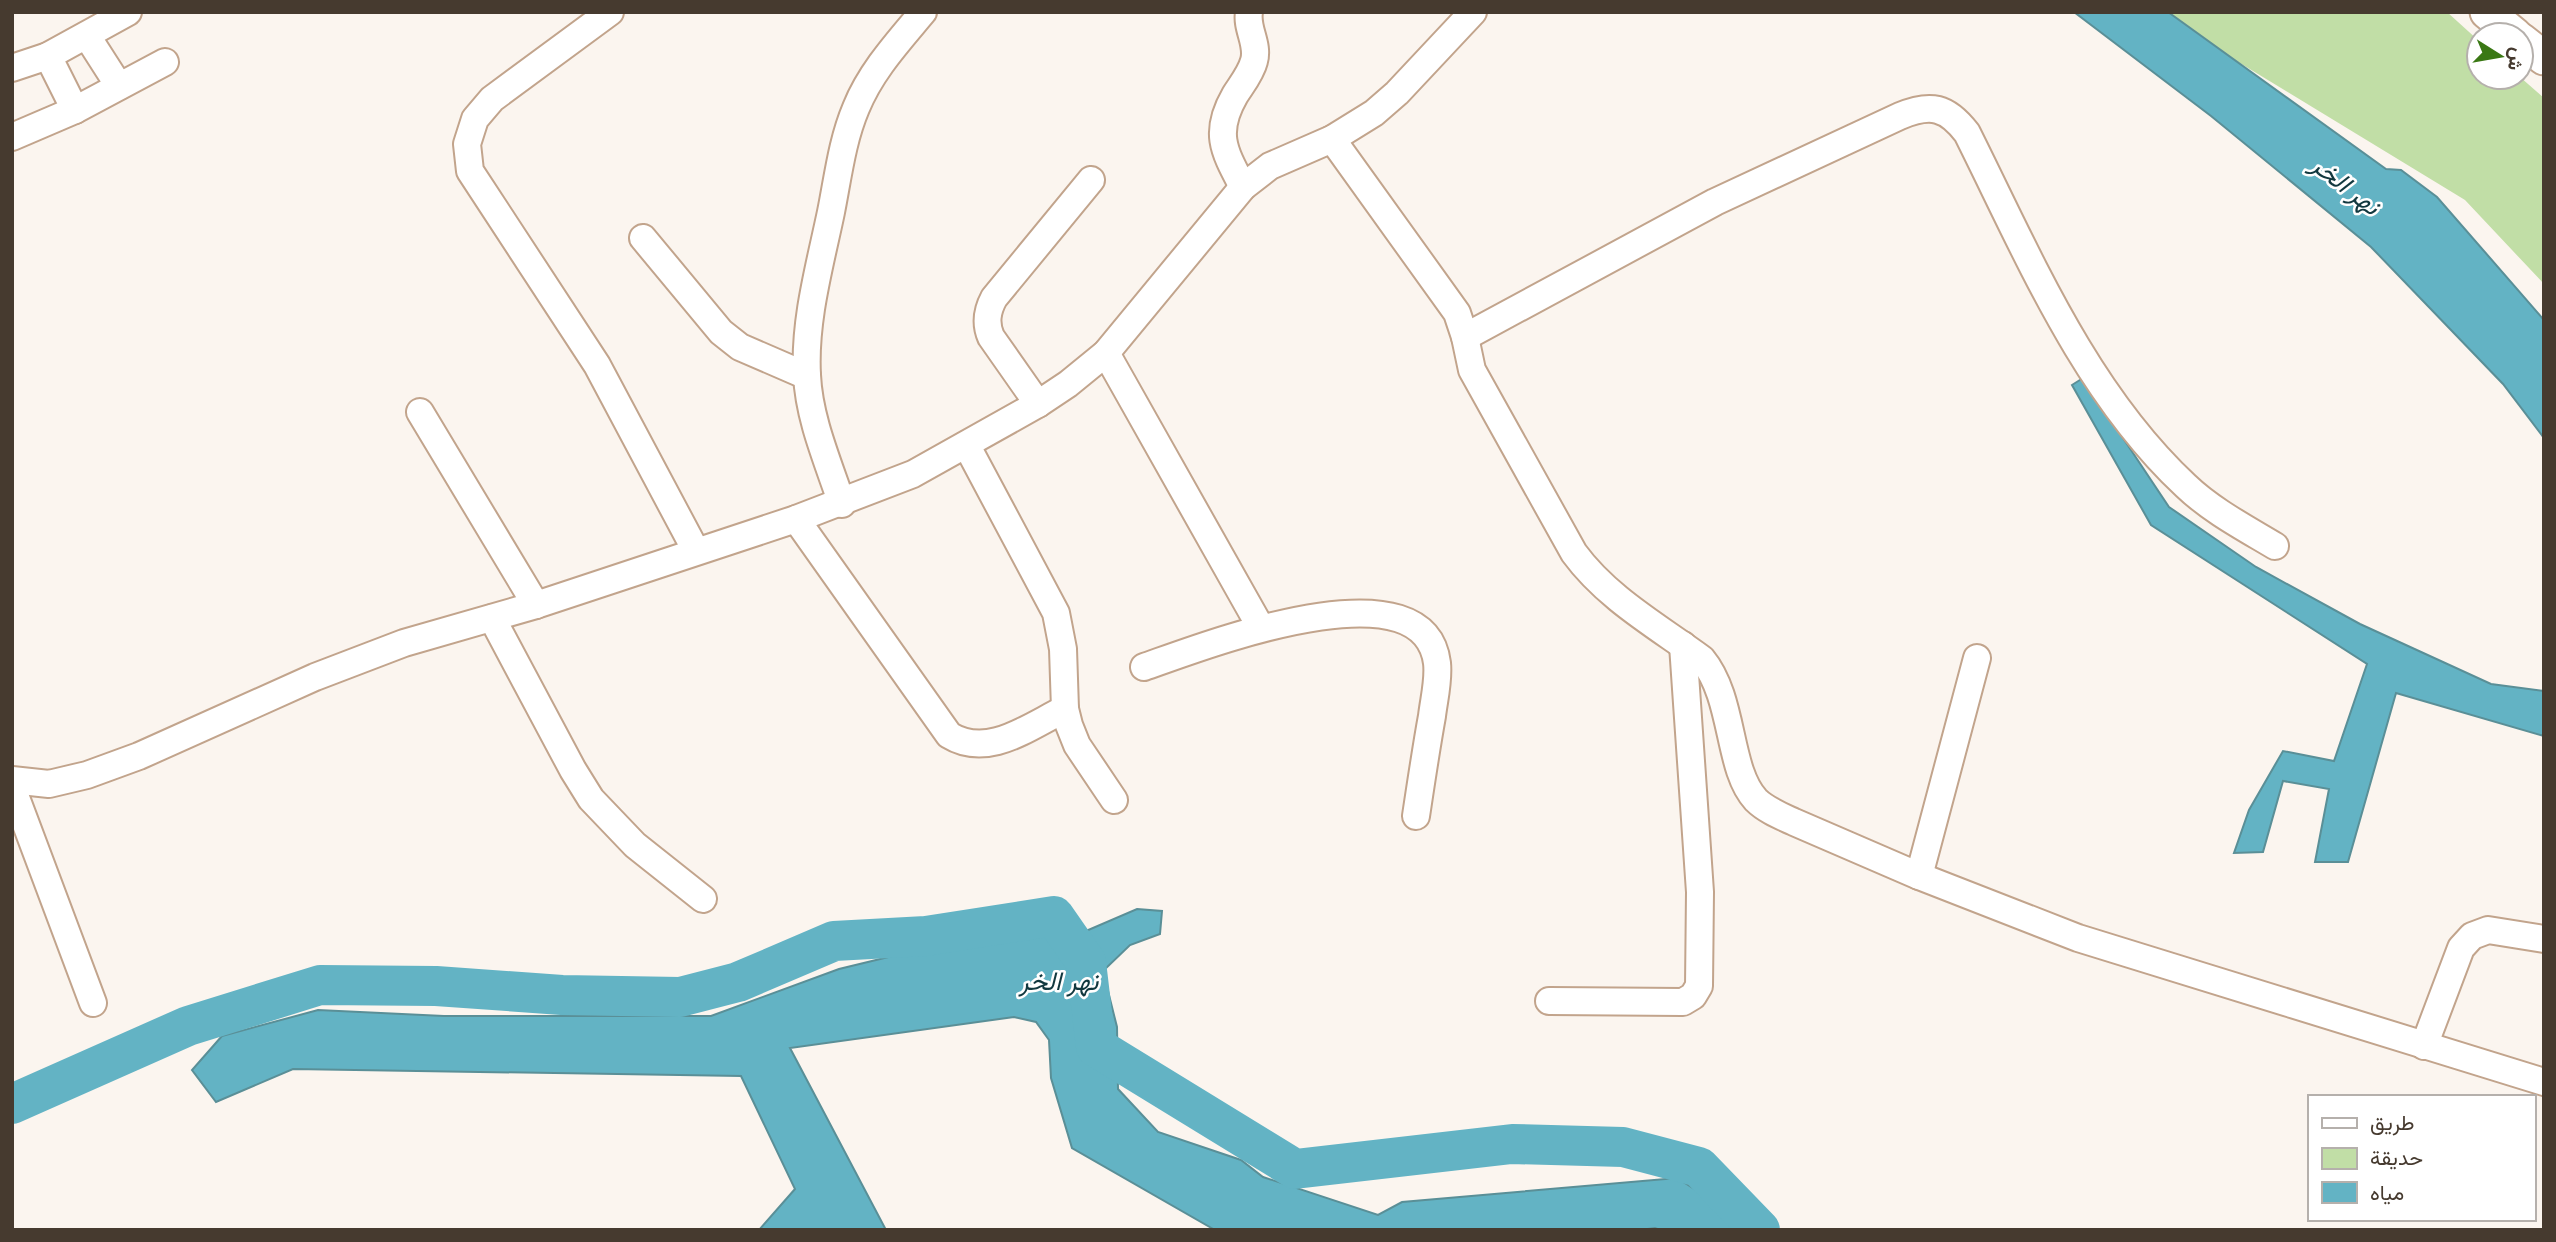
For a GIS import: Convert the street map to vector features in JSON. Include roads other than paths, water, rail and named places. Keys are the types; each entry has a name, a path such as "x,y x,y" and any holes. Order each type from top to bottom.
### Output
{"street":[{"path":"12,68 48,56 128,12"},
{"path":"610,12 492,99 475,119 467,145 470,171 597,365 696,551"},
{"path":"842,503 818,431 807,376 808,334 815,289 847,134 856,107 877,70 923,12"},
{"path":"1243,187 1226,155 1222,133 1227,108 1253,63 1254,43 1248,19 1249,12"},
{"path":"12,780 49,784 87,775 139,756 328,672 404,643 536,605 842,503 913,474 967,446 1068,384 1106,352 1243,187 1270,166 1332,139 1374,113 1397,93 1473,12"},
{"path":"87,36 119,86"},
{"path":"48,56 75,110"},
{"path":"12,137 75,110 165,62"},
{"path":"1465,337 1715,202 1918,108 1938,109 1955,117 1967,133 2048,295 2094,373 2142,440 2187,488 2274,546"},
{"path":"1332,139 1457,313 1472,370 1574,553 1609,593 1702,659 1713,672 1722,694 1746,784 1756,800 1775,813 1919,876 2078,938 2544,1082"},
{"path":"1038,404 991,337 988,314 995,298 1091,180"},
{"path":"643,238 721,332 740,347 807,376"},
{"path":"1106,352 1261,628"},
{"path":"420,412 536,605"},
{"path":"967,446 1056,613 1063,649 1065,709 1077,745 1114,800"},
{"path":"796,519 949,735 962,743 979,746 998,742 1065,709"},
{"path":"1144,667 1261,628 1319,616 1361,613 1410,624 1429,639 1437,663 1436,690 1416,816"},
{"path":"492,618 591,799 635,845 703,899"},
{"path":"1549,1001 1683,1002 1693,996 1699,986 1700,892 1683,645"},
{"path":"1919,876 1977,658"},
{"path":"12,787 93,1003"},
{"path":"2424,1046 2457,955 2466,941 2488,930 2544,939"}],"water":[{"name":"نهر الخر","path":"2074,12 2168,12 2386,169 2401,170 2437,197 2544,320 2544,438 2503,384 2371,247 2211,116"},
{"path":"2083,378 2169,507 2256,567 2360,624 2491,684 2544,691 2544,736 2396,693 2348,862 2315,862 2329,789 2283,781 2263,852 2234,853 2249,810 2283,751 2334,761 2367,664 2151,525 2072,385"},
{"name":"نهر الخر","path":"1137,909 1162,911 1160,934 1130,945 1103,971 1117,1027 1118,1089 1158,1132 1241,1160 1263,1177 1378,1215 1402,1202 1677,1178 1721,1206 1749,1230 1215,1230 1072,1148 1051,1078 1049,1040 1036,1022 1014,1017 790,1048 886,1230 759,1230 795,1189 741,1076 293,1069 216,1102 192,1070 222,1036 318,1010 444,1016 711,1016 839,969 909,952 1086,931"}],"waterway":[{"path":"12,1104 188,1026 320,985 436,986 562,995 680,997 738,982 834,941 926,936 1054,916 1086,962 1096,1047 1295,1169 1512,1144 1623,1147 1699,1167 1760,1230"}]}
